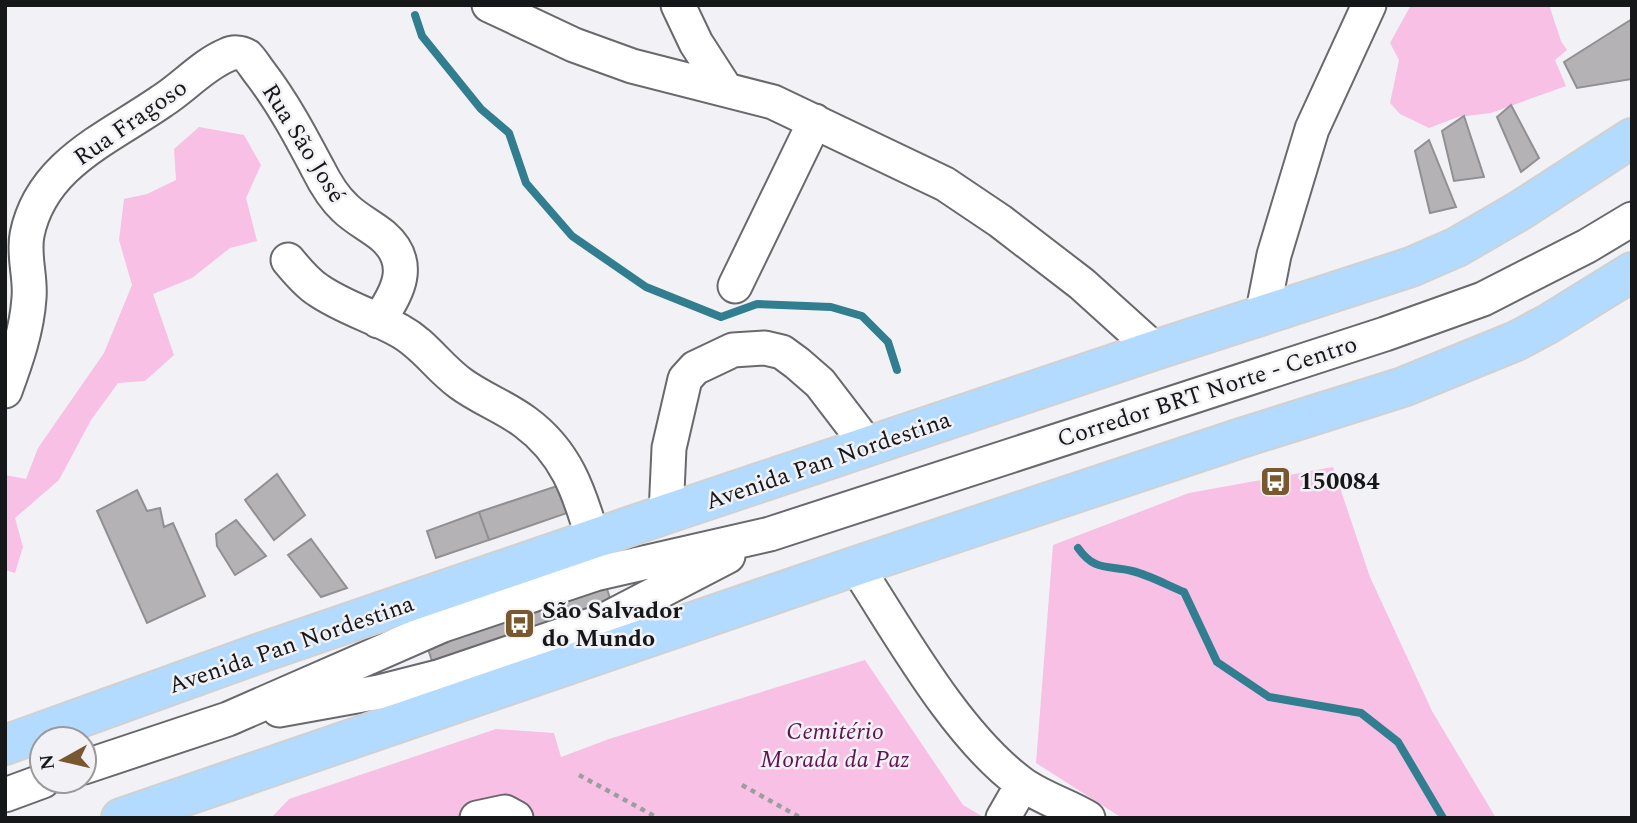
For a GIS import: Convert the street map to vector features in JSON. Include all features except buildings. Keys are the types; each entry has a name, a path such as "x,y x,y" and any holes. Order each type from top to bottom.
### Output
{"highway":[{"name":"Avenida Pan Nordestina","path":"5,745 263,652 666,514 1411,267 1457,247 1519,211 1632,138"},
{"path":"121,818 856,566 1228,442 1404,387 1516,341 1632,272"}],"street":[{"path":"489,5 574,45 632,66 773,102 945,184 1082,284 1155,350"},
{"path":"678,5 696,43 725,88"},
{"path":"1262,316 1278,244 1312,129 1369,5"},
{"name":"Rua São José","path":"217,60 236,52 246,55 290,117 333,196 359,220 385,237 395,250 400,268 399,283 394,299 379,321"},
{"name":"Rua Fragoso","path":"5,391 25,327 30,295 27,237 38,200 80,153 161,103 217,60"},
{"path":"735,286 815,121"},
{"name":"Corredor BRT Norte - Centro","path":"98,762 228,719 443,625 595,574 770,534 1329,353 1483,299 1587,246 1632,219"},
{"path":"288,260 317,289 414,340 433,356 446,373 468,390 524,421 551,444 565,463 593,539"},
{"path":"666,514 670,448 685,379 695,368 733,350 765,348 782,352 820,383 869,447"},
{"name":"Corredor BRT Norte - Centro","path":"228,719 438,677 603,621 770,534"},
{"path":"856,566 928,676 979,745 1023,785 1088,818"},
{"path":"1003,818 1023,785"},
{"path":"5,795 28,787"},
{"path":"477,818 505,811 516,818"}],"path":[{"path":"579,775 654,817"},
{"path":"742,785 801,818"}],"green space":[{"path":"1411,5 1549,5 1561,41 1567,50 1555,60 1566,86 1491,113 1458,117 1429,128 1400,114 1390,103 1399,60 1390,43"},
{"path":"199,127 244,135 261,165 246,198 257,241 230,248 192,278 153,294 174,355 145,381 118,383 91,420 59,480 15,518 23,547 15,573 5,570 5,475 26,479 38,448 104,353 132,285 119,240 124,199 147,194 176,180 174,149"},
{"path":"1333,467 1370,577 1432,711 1496,818 1122,818 1036,763 1053,545 1189,493"},
{"name":"Cemitério Morada da Paz","path":"865,660 963,805 985,818 271,818 289,799 496,729 554,733 561,757 609,739"}],"waterway":[{"path":"415,15 422,36 481,109 509,133 526,183 572,236 646,287 721,317 757,304 831,307 862,316 888,342 897,370"},
{"path":"1078,548 1096,564 1138,573 1184,592 1217,662 1269,697 1361,713 1398,742 1443,818"}],"place":[{"name":"150084","path":"1276,481"},
{"name":"São Salvador do Mundo","path":"519,624"}]}
